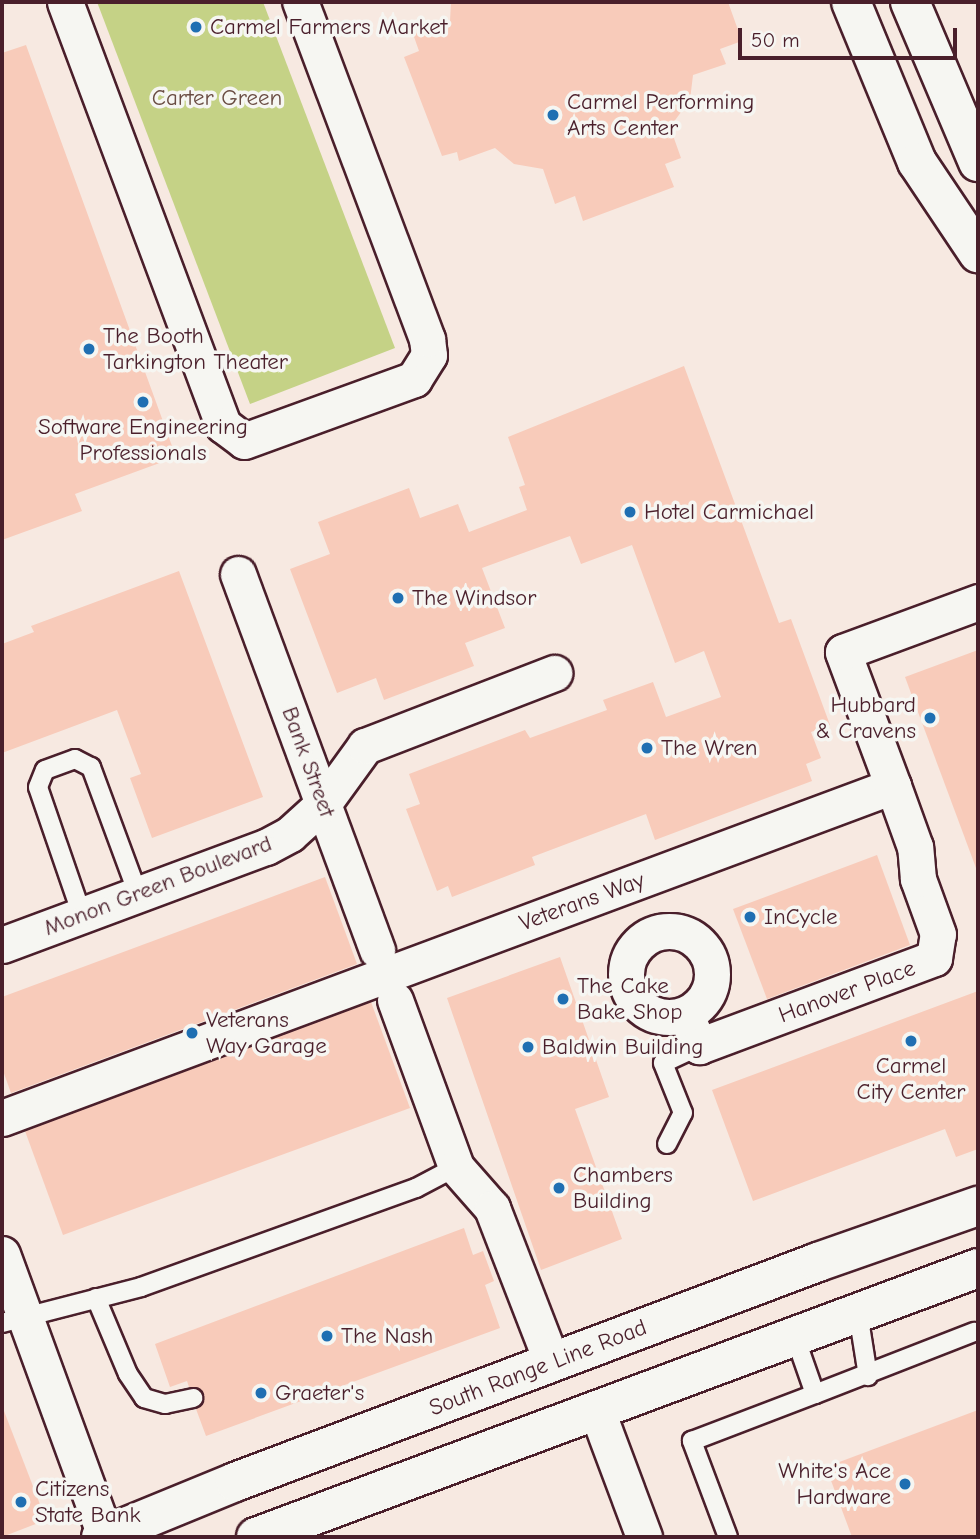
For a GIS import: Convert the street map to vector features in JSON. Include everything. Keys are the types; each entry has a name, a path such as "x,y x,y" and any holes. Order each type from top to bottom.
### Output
{"main road":[{"path":"850,2 917,162 978,253"},
{"path":"910,2 978,163"},
{"name":"South Range Line Road","path":"123,1533 552,1363 978,1206"},
{"path":"281,1533 978,1268"}],"street":[{"path":"65,2 223,425 244,441 414,379 429,355 427,339 300,2"},
{"name":"Bank Street","path":"237,574 377,950"},
{"path":"893,786 843,652 978,602"},
{"name":"Monon Green Boulevard","path":"2,945 266,847 290,834 323,804 365,746 554,673"},
{"name":"Veterans Way","path":"2,1118 893,786"},
{"name":"Hanover Place","path":"652,934 629,957 629,991 653,1015 693,1031 934,958 938,934 918,879 913,838 893,786"},
{"path":"634,883 652,934 686,934 709,957 710,991 693,1031"},
{"path":"395,1000 456,1167 492,1208 552,1363"},
{"path":"2,1254 13,1319 123,1533"},
{"path":"597,1411 644,1537"}],"lane":[{"path":"82,915 38,787 45,770 75,759 91,767 138,894"},
{"path":"667,1144 683,1113 663,1063 693,1031"},
{"path":"13,1319 141,1287 416,1188 456,1167"},
{"path":"96,1298 128,1374 144,1398 165,1404 193,1398"},
{"path":"859,1313 868,1376"},
{"path":"728,1537 692,1441 868,1376 975,1332"},
{"path":"795,1337 815,1394"}],"green space":[{"name":"Carter Green","path":"97,2 263,2 395,348 250,404"}],"building":[{"name":"Carmel Performing Arts Center","path":"451,2 728,2 742,41 720,49 726,64 693,75 690,100 670,127 681,158 665,164 674,187 583,221 575,196 555,204 543,169 514,164 495,148 459,161 457,152 442,156 404,57 419,51 413,34 450,21"},
{"name":"The Booth Tarkington Theater","path":"26,45 176,457 75,494 82,511 2,540 2,53"},
{"path":"684,366 779,623 791,619 830,725 811,732 821,758 806,764 812,781 655,840 646,814 532,857 535,865 452,897 448,886 437,891 406,809 420,804 409,774 525,730 530,738 607,710 603,700 653,682 666,717 721,697 704,651 675,663 632,545 581,564 570,536 482,568 505,628 465,643 474,666 384,700 376,678 337,693 290,569 330,554 318,522 409,488 420,518 458,504 469,532 527,510 519,487 525,485 508,437"},
{"path":"179,571 263,797 152,838 130,778 141,774 117,710 2,753 2,644 34,632 31,626"},
{"path":"978,650 978,867 976,868 905,677"},
{"path":"877,855 910,945 767,999 733,909"},
{"path":"325,877 357,964 11,1093 2,1068 2,997"},
{"path":"560,957 609,1097 575,1109 622,1239 541,1270 447,998"},
{"name":"Carmel City Center","path":"978,991 978,1149 956,1157 945,1129 753,1201 712,1090"},
{"path":"371,1002 410,1108 63,1235 25,1131"},
{"name":"The Nash","path":"464,1228 473,1255 483,1251 494,1281 485,1285 500,1328 206,1436 196,1409 204,1401 202,1391 189,1387 187,1381 170,1387 155,1344"},
{"name":"White's Ace Hardware","path":"978,1410 978,1537 852,1537 826,1467"},
{"path":"4,1411 46,1520 2,1537 2,1412"}],"place":[{"name":"Carmel Farmers Market","path":"196,27"},
{"name":"Carmel Performing Arts Center","path":"553,115"},
{"name":"The Booth Tarkington Theater","path":"89,349"},
{"name":"Software Engineering Professionals","path":"143,402"},
{"name":"Hotel Carmichael","path":"630,512"},
{"name":"The Windsor","path":"398,598"},
{"name":"Hubbard & Cravens","path":"930,718"},
{"name":"The Wren","path":"647,748"},
{"name":"InCycle","path":"750,917"},
{"name":"The Cake Bake Shop","path":"563,999"},
{"name":"Veterans Way Garage","path":"192,1033"},
{"name":"Carmel City Center","path":"911,1041"},
{"name":"Baldwin Building","path":"528,1047"},
{"name":"Chambers Building","path":"559,1188"},
{"name":"The Nash","path":"327,1336"},
{"name":"Graeter's","path":"261,1393"},
{"name":"White's Ace Hardware","path":"905,1484"},
{"name":"Citizens State Bank","path":"21,1502"}]}
